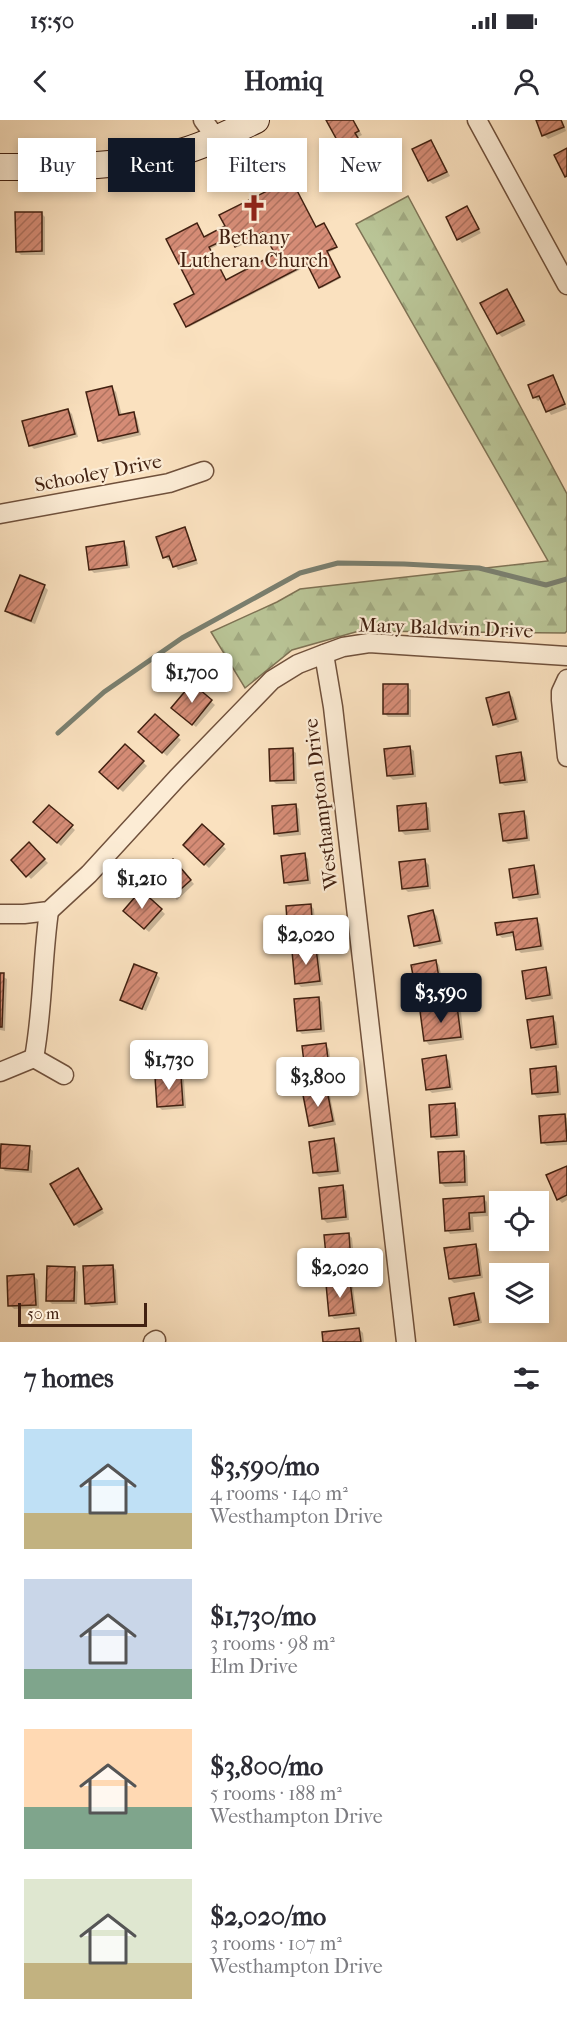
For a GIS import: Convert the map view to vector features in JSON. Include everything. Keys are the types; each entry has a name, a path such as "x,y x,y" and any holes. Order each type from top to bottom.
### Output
{"main road":[{"path":"0,167 79,167 126,163 185,150 210,129 256,120"}],"street":[{"path":"477,120 567,285"},
{"name":"Schooley Drive","path":"0,514 169,483 204,471"},
{"name":"Mary Baldwin Drive","path":"49,911 89,874 177,778 272,680 298,664 343,647 369,643 567,656"},
{"name":"Westhampton Drive","path":"324,654 333,707 406,1342"},
{"path":"567,679 561,692 567,757"},
{"path":"0,914 49,911 44,947 40,1025 34,1058"},
{"path":"0,1071 34,1058"},
{"path":"34,1058 51,1070 64,1075"}],"green space":[{"path":"408,196 567,494 567,631 565,633 359,631 292,650 245,688 211,632 300,589 548,561 356,224"}],"building":[{"path":"326,120 353,120 359,131 355,133 358,138 336,138"},
{"path":"536,120 561,120 564,127 542,136"},
{"path":"431,140 447,172 428,181 412,149"},
{"path":"567,148 567,176 565,177 554,155"},
{"path":"265,192 298,192 316,227 324,223 337,247 327,251 340,277 319,288 307,264 186,327 174,304 194,294 166,239 197,223 204,237 225,226 219,215","holes":["263,232 275,254 226,280 209,247 230,237 235,247"]},
{"path":"467,206 479,229 457,240 446,217"},
{"path":"15,212 42,212 42,251 16,252"},
{"path":"507,289 524,321 497,334 480,303"},
{"path":"553,375 565,404 546,412 539,396 533,398 528,385"},
{"path":"112,386 119,415 134,412 138,432 98,441 86,392"},
{"path":"68,409 75,434 29,446 22,421"},
{"path":"185,527 196,560 173,567 169,556 163,558 156,537"},
{"path":"124,541 127,565 89,570 86,547"},
{"path":"20,575 45,585 31,621 5,611"},
{"path":"192,683 212,700 192,725 171,708"},
{"path":"383,684 408,684 408,714 383,714"},
{"path":"509,692 516,719 493,725 486,698"},
{"path":"155,714 179,735 162,753 138,732"},
{"path":"125,744 144,761 118,789 99,772"},
{"path":"410,746 413,774 387,776 384,749"},
{"path":"293,748 294,780 270,781 269,749"},
{"path":"521,752 525,780 500,783 496,756"},
{"path":"426,803 428,829 399,831 397,806"},
{"path":"296,804 298,831 274,834 272,806"},
{"path":"49,805 73,825 57,843 33,822"},
{"path":"524,811 527,838 503,841 499,814"},
{"path":"202,824 224,844 204,865 183,845"},
{"path":"29,842 45,859 26,877 11,860"},
{"path":"305,853 308,880 284,883 281,856"},
{"path":"173,859 191,880 172,897 153,876"},
{"path":"425,859 428,886 402,889 399,862"},
{"path":"534,865 538,894 513,898 509,869"},
{"path":"141,890 162,909 144,929 123,911"},
{"path":"311,904 313,933 288,935 286,906"},
{"path":"433,910 440,941 414,946 408,916"},
{"path":"537,918 541,946 516,950 513,932 497,935 495,923"},
{"path":"316,948 320,981 295,984 292,951"},
{"path":"436,960 439,978 445,977 447,990 417,996 411,965"},
{"path":"134,964 157,973 142,1009 120,1000"},
{"path":"546,967 550,995 526,999 522,971"},
{"path":"0,973 4,973 2,1027 0,1027"},
{"path":"319,997 321,1029 297,1031 294,999"},
{"path":"457,1006 461,1037 424,1041 420,1011"},
{"path":"553,1016 556,1044 531,1048 527,1020"},
{"path":"326,1043 330,1075 306,1079 302,1046"},
{"path":"446,1055 450,1087 426,1090 422,1059"},
{"path":"556,1066 558,1092 532,1094 530,1069"},
{"path":"181,1075 183,1105 157,1107 155,1077"},
{"path":"327,1090 333,1121 309,1126 303,1095"},
{"path":"455,1103 457,1135 431,1137 429,1105"},
{"path":"565,1114 567,1141 541,1143 539,1116"},
{"path":"334,1138 338,1171 313,1173 309,1142"},
{"path":"1,1144 30,1146 28,1170 0,1168"},
{"path":"464,1151 465,1182 440,1183 438,1152"},
{"path":"567,1166 567,1195 557,1200 546,1175"},
{"path":"78,1168 102,1209 74,1225 50,1184"},
{"path":"343,1185 346,1217 322,1219 319,1188"},
{"path":"484,1196 485,1212 469,1213 470,1229 445,1231 443,1199"},
{"path":"349,1233 351,1264 327,1266 324,1235"},
{"path":"476,1244 480,1275 449,1279 444,1248"},
{"path":"113,1265 115,1302 85,1304 83,1266"},
{"path":"47,1266 75,1267 74,1301 46,1301"},
{"path":"34,1274 36,1305 8,1306 7,1276"},
{"path":"350,1281 354,1313 329,1316 326,1284"},
{"path":"474,1293 479,1320 454,1325 449,1298"},
{"path":"359,1328 361,1342 323,1342 322,1332"}],"waterway":[{"path":"58,733 104,692 182,638 300,573 338,563 404,564 479,568 546,585 567,579"}],"place":[{"name":"Bethany Lutheran Church","path":"254,208"}]}
